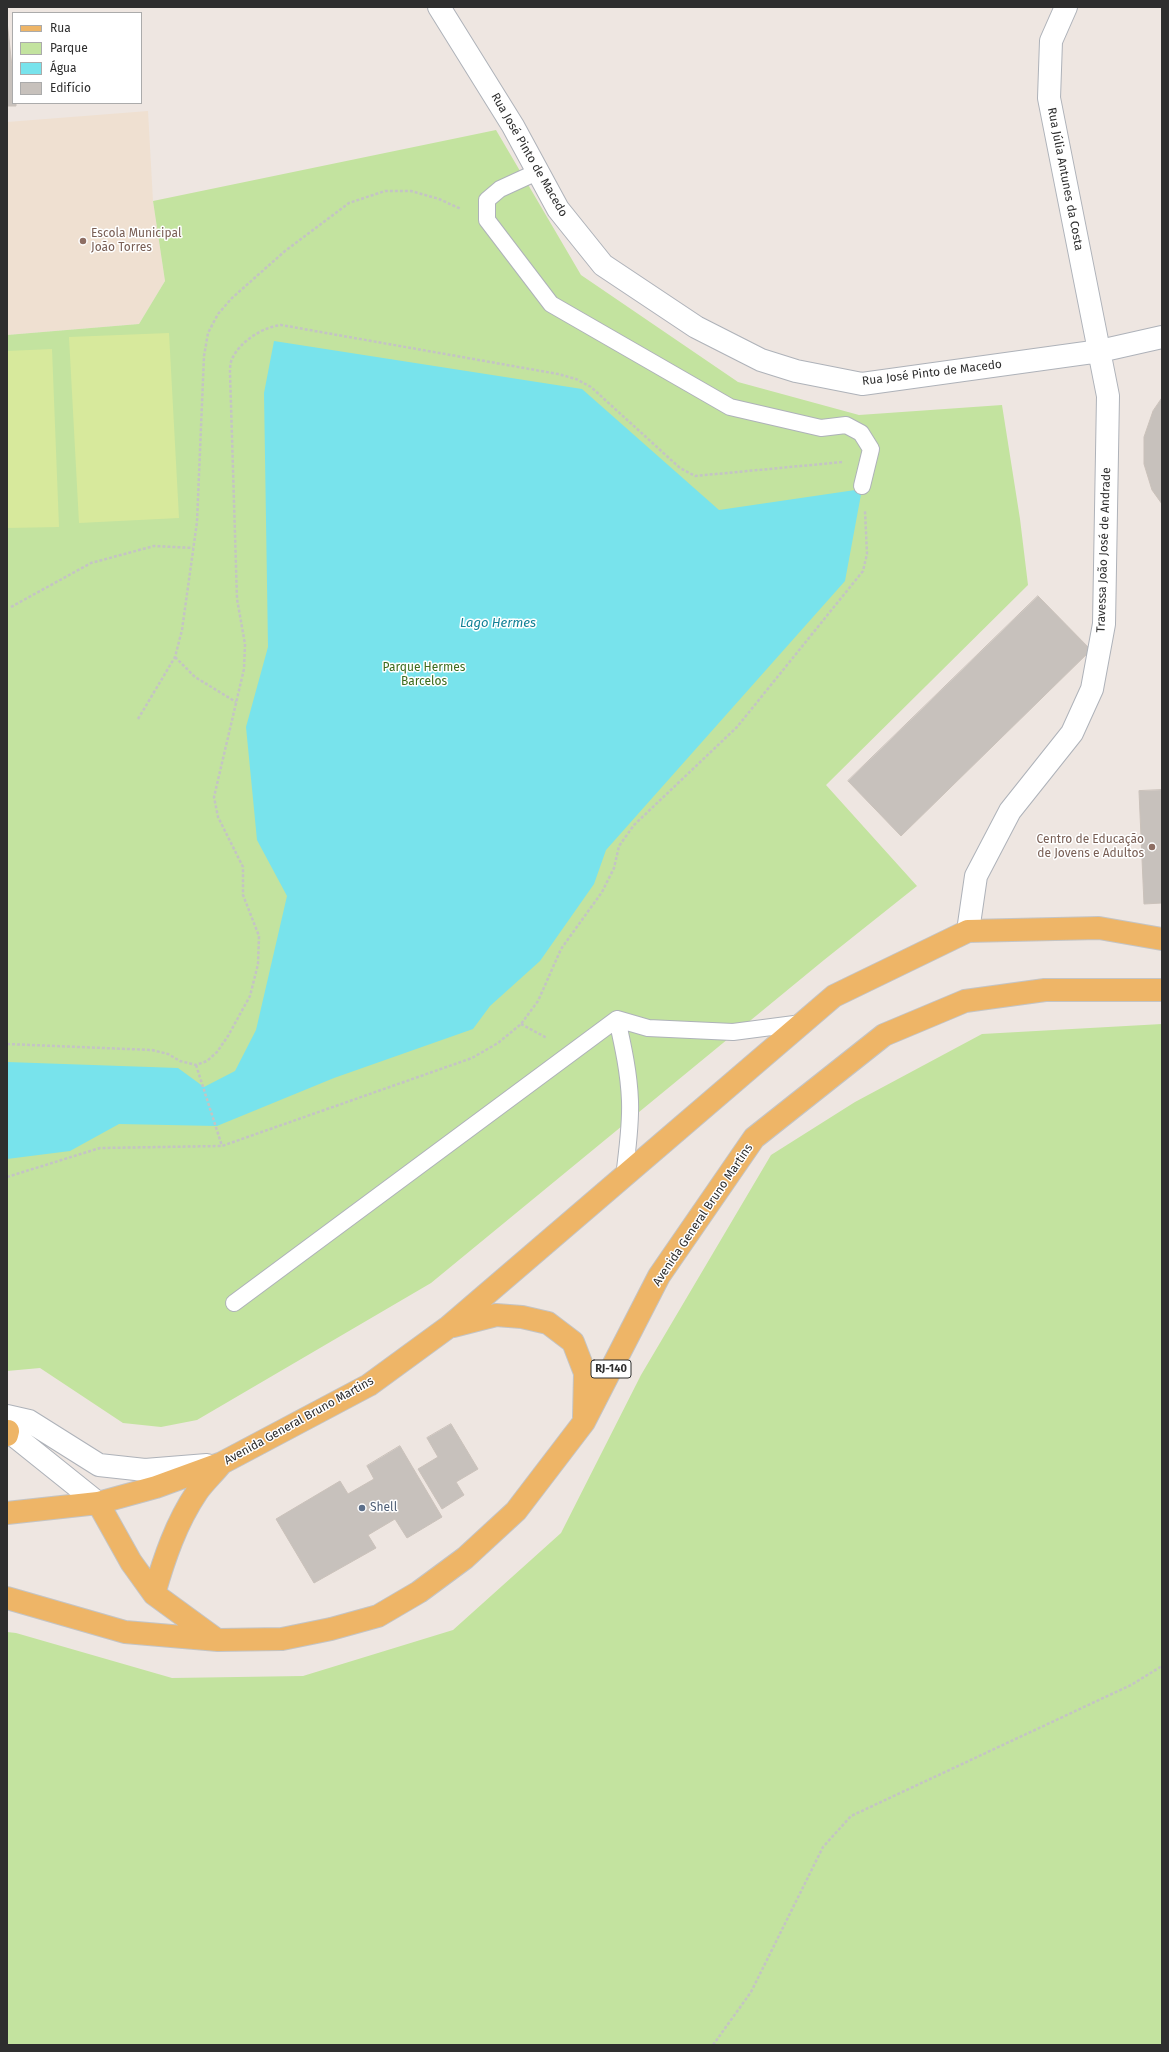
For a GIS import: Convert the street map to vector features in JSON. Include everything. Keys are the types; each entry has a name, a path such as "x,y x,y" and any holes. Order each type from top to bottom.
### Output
{"main road":[{"name":"Avenida General Bruno Martins","path":"7,1513 98,1503 156,1487 222,1463 369,1385 447,1328 834,996 968,931 1099,928 1162,939"},
{"name":"Avenida General Bruno Martins","path":"7,1598 125,1632 218,1640 282,1639 378,1616 420,1592 465,1558 516,1511 584,1422 659,1276 754,1138 884,1035 965,1000 1044,990 1162,990"},
{"path":"447,1328 496,1315 522,1317 548,1323 573,1342 585,1373 584,1422"},
{"path":"154,1594 165,1556 177,1529 197,1492 222,1463"},
{"path":"98,1503 131,1562 154,1594 218,1640"}],"street":[{"name":"Rua José Pinto de Macedo","path":"439,7 513,126 558,209 603,265 696,327 761,360 796,371 862,384 1100,351 1162,337"},
{"name":"Rua Júlia Antunes da Costa","path":"1066,7 1052,41 1049,98 1100,351"},
{"name":"Travessa João José de Andrade","path":"968,931 976,876 1010,812 1072,732 1092,689 1104,616 1108,396 1100,351"},
{"path":"7,1428 29,1421 99,1465 145,1470 222,1463"},
{"path":"7,1428 98,1503"}],"lane":[{"path":"537,172 500,189 487,200 487,220 551,304 730,407 821,428 846,425 861,433 871,449 862,486"},
{"path":"617,1019 648,1028 733,1032 802,1023"},
{"path":"617,1019 626,1060 630,1102 629,1138 624,1177"},
{"path":"234,1303 617,1019"}],"path":[{"path":"138,720 175,656 182,630 197,522 204,356 208,333 218,314 232,298 285,252 349,203 385,191 411,191 439,198 487,220"},
{"path":"7,1044 152,1050 168,1054 180,1061 196,1065 208,1061 217,1052 228,1036 250,996 258,964 258,936 243,895 243,868 218,817 214,797 244,670 245,644 237,599 230,373 232,358 239,349 269,326 281,325 558,374 576,379 591,387 680,468 695,476 843,462 855,473 862,486 868,534 867,554 863,571 737,727 634,825 619,846 614,868 602,892 561,949 538,1001 521,1024 498,1043 472,1058 222,1146 100,1148 7,1178"},
{"path":"10,607 91,563 154,546 193,548"},
{"path":"175,656 195,677 236,702"},
{"path":"196,1065 222,1146"},
{"path":"713,2045 750,1992 823,1847 851,1816 1131,1685 1162,1666"}],"shaded area":[{"name":"Escola Municipal João Torres","path":"148,111 153,201 165,281 139,324 7,335 7,122"}],"green space":[{"name":"Parque Hermes Barcelos","path":"496,130 581,275 738,382 859,415 1002,405 1020,519 1028,585 826,785 917,886 824,960 431,1283 197,1420 161,1427 123,1423 40,1368 7,1371 7,335 139,324 165,281 153,201"},
{"path":"169,333 179,518 79,523 69,337"},
{"path":"52,349 59,527 7,528 7,351"},
{"path":"1162,1024 1162,2045 7,2045 7,1632 16,1633 172,1678 303,1676 453,1630 561,1533 641,1375 771,1155 855,1102 982,1034"}],"water":[{"name":"Lago Hermes","path":"274,341 582,389 719,510 862,489 845,581 606,850 594,884 540,961 490,1006 473,1029 334,1078 217,1126 119,1124 70,1151 7,1159 7,1062 178,1068 204,1087 235,1071 256,1030 287,896 257,840 246,727 268,647 264,393"}],"building":[{"path":"7,21 12,67 12,104 16,104 16,106 7,106"},
{"path":"1162,398 1162,504 1152,490 1144,464 1144,437 1153,411"},
{"path":"1038,596 1091,650 901,836 848,781"},
{"name":"Centro de Educação de Jovens e Adultos","path":"1162,790 1162,903 1144,904 1139,791"},
{"path":"451,1424 478,1469 456,1482 464,1495 442,1509 418,1469 438,1457 427,1438"},
{"path":"400,1446 442,1517 407,1538 395,1519 368,1535 376,1548 314,1583 276,1519 340,1481 348,1494 374,1479 367,1466"}],"place":[{"name":"Escola Municipal João Torres","path":"83,241"},
{"name":"Centro de Educação de Jovens e Adultos","path":"1152,847"},
{"name":"Shell","path":"362,1508"}]}
